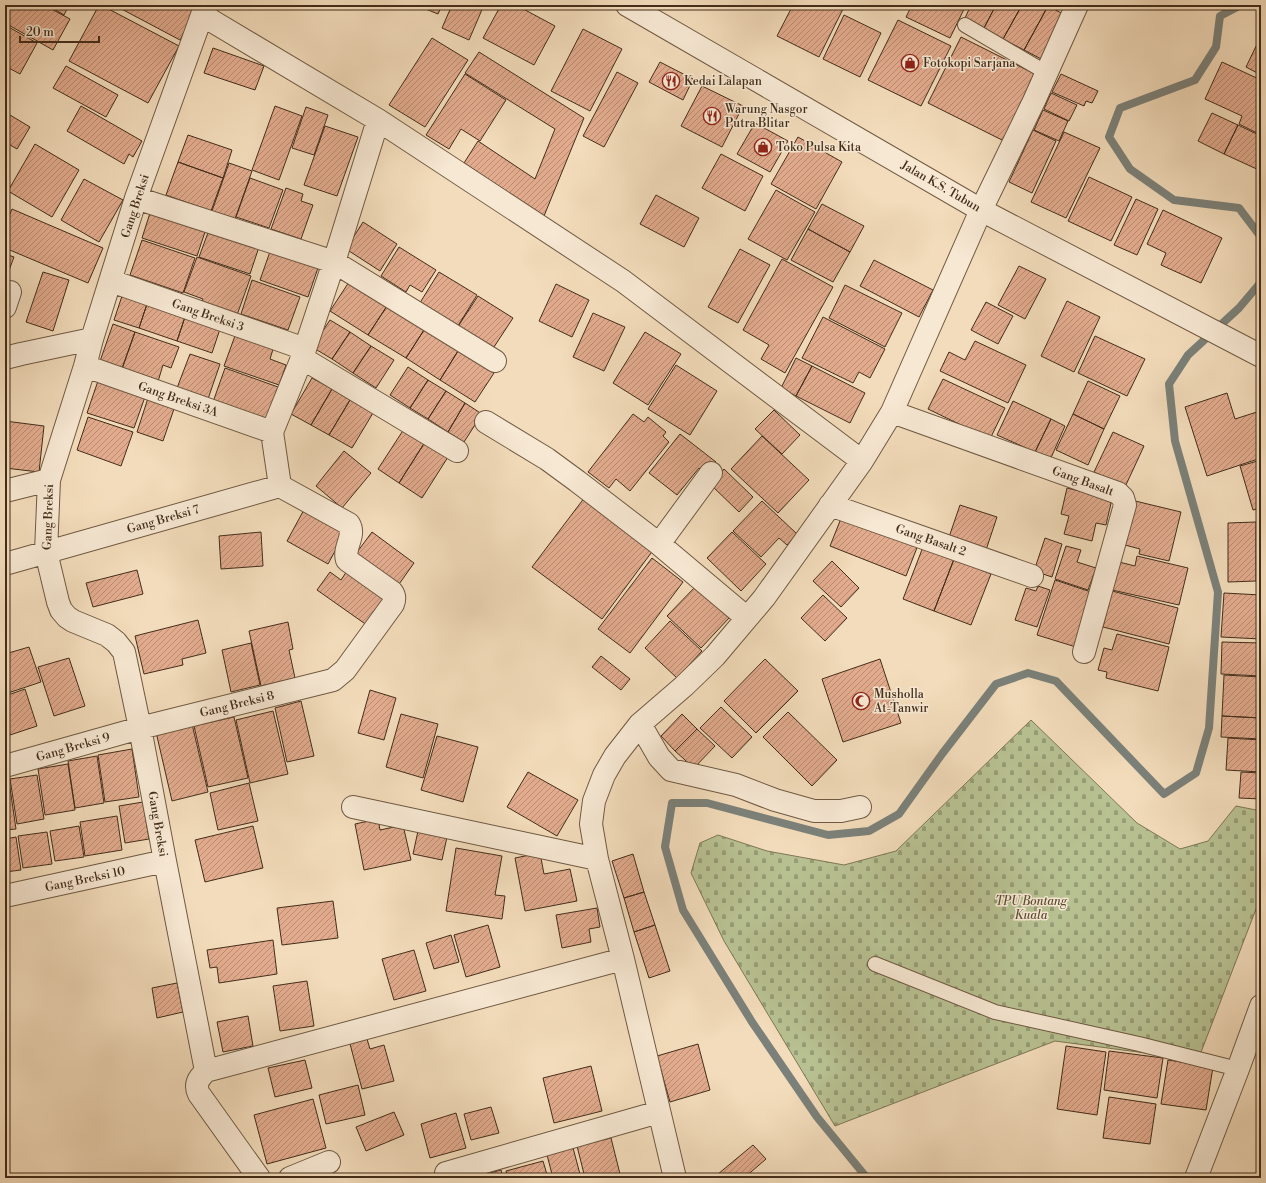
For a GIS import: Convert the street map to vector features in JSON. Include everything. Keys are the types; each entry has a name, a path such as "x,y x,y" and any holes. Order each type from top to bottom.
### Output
{"street":[{"path":"675,1178 623,959 597,859 592,824 594,801 604,776 615,756 640,724 684,686 715,656 764,598 862,462 892,412 981,210 1047,73 1077,5"},
{"name":"Jalan K.S. Tubun","path":"638,8 981,210 1261,356"},
{"path":"204,10 378,120 622,281 862,462"},
{"name":"Gang Breksi","path":"204,10 136,198 49,480 46,552 58,602 64,613 73,621 107,635 116,642 124,652 206,1071"},
{"path":"280,486 272,432 304,354 378,120"},
{"path":"136,198 334,262 495,361"},
{"name":"Gang Breksi 3","path":"111,281 304,354 457,451"},
{"path":"6,355 22,354 92,339"},
{"name":"Gang Breksi 3A","path":"85,366 272,432"},
{"name":"Gang Basalt","path":"892,412 1118,493 1123,498 1125,505 1084,652"},
{"path":"486,422 546,459 659,544 747,618"},
{"path":"659,544 711,473"},
{"path":"5,491 49,480"},
{"name":"Gang Breksi 7","path":"5,564 280,486"},
{"name":"Gang Breksi 8","path":"140,728 333,680 345,670 393,604 395,600 392,592 347,560 345,554 352,534 352,529 349,524 280,486"},
{"name":"Gang Basalt 2","path":"830,505 1032,576"},
{"path":"640,724 659,757 671,770 736,785 775,800 814,811 840,811 860,807"},
{"name":"Gang Breksi 9","path":"5,766 140,728"},
{"path":"353,807 597,859"},
{"name":"Gang Breksi 10","path":"5,896 164,861"},
{"path":"259,1178 196,1088 197,1083 206,1071 623,959"},
{"path":"1196,1178 1261,1006"},
{"path":"446,1172 659,1112"},
{"path":"290,1178 330,1162"}],"lane":[{"path":"965,25 1047,73"},
{"path":"875,964 994,1012 1139,1044 1238,1069"}],"green space":[{"name":"TPU Bontang Kuala","path":"1031,720 1137,823 1180,849 1208,841 1236,806 1261,811 1261,896 1198,1060 1055,1041 835,1126 724,941 691,873 700,843 718,835 767,851 844,865 896,851"}],"building":[{"path":"5,5 44,5 70,19 53,50 5,23"},
{"path":"47,5 69,5 64,15"},
{"path":"99,5 179,46 148,103 69,61"},
{"path":"114,5 199,5 180,40"},
{"path":"416,5 442,5 438,14"},
{"path":"452,5 484,5 469,40 442,28"},
{"path":"501,5 516,5 555,26 534,65 483,38"},
{"path":"793,5 845,5 819,57 777,36"},
{"path":"912,5 966,5 950,38 906,17"},
{"path":"971,5 996,5 984,28 965,18"},
{"path":"996,5 1022,5 1003,39 984,28"},
{"path":"1022,5 1048,6 1024,50 1003,39"},
{"path":"1048,6 1069,17 1045,61 1024,50"},
{"path":"844,15 881,33 860,77 823,59"},
{"name":"Fotokopi Sarjana","path":"898,20 951,46 921,106 868,80"},
{"path":"5,25 37,43 20,74 5,66"},
{"path":"583,29 622,49 590,111 551,91"},
{"path":"1261,36 1261,75 1246,67"},
{"path":"961,37 1039,76 1006,142 928,103"},
{"path":"432,38 468,60 425,127 389,105"},
{"path":"213,48 264,66 255,90 204,73"},
{"path":"479,52 584,118 544,216 464,163 478,141 535,179 555,129 465,73"},
{"name":"Kedai Lalapan","path":"660,62 693,79 683,100 649,82"},
{"path":"1222,62 1261,80 1261,135 1239,124 1242,116 1205,99"},
{"path":"66,66 118,95 106,117 53,88"},
{"path":"617,72 638,83 604,147 583,136"},
{"path":"465,74 506,100 480,141 461,129 449,149 426,135"},
{"path":"1061,74 1098,91 1092,103 1086,101 1084,106 1052,92"},
{"name":"Warung Nasgor Putra Blitar","path":"702,86 743,106 722,147 681,126"},
{"path":"1051,93 1077,105 1069,121 1044,109"},
{"path":"81,106 142,141 133,157 129,154 124,164 67,131"},
{"path":"275,106 302,116 279,180 252,170"},
{"path":"306,107 328,115 314,155 292,148"},
{"path":"1043,110 1068,121 1059,141 1034,130"},
{"path":"5,112 30,127 17,149 5,142"},
{"path":"1212,113 1238,125 1224,154 1198,141"},
{"name":"Toko Pulsa Kita","path":"755,123 788,141 770,172 737,154"},
{"path":"1238,125 1261,136 1261,171 1224,154"},
{"path":"325,126 358,137 337,196 304,185"},
{"path":"1033,130 1056,141 1032,193 1009,182"},
{"path":"1064,132 1100,148 1066,218 1031,202"},
{"path":"188,135 232,150 223,178 178,162"},
{"path":"798,137 842,162 816,209 771,184"},
{"path":"35,144 79,170 52,217 8,191"},
{"path":"721,154 763,176 745,211 702,188"},
{"path":"178,162 223,178 211,211 166,195"},
{"path":"229,163 252,171 235,219 212,211"},
{"path":"1089,177 1132,197 1111,241 1068,221"},
{"path":"250,178 283,190 269,228 236,217"},
{"path":"84,179 123,200 99,242 61,220"},
{"path":"286,188 303,194 301,201 313,205 301,239 271,229"},
{"path":"776,190 815,212 787,260 748,239"},
{"path":"656,195 699,218 684,247 640,224"},
{"path":"1136,199 1158,209 1137,255 1114,245"},
{"path":"822,204 864,226 850,252 808,229"},
{"path":"12,209 103,248 88,283 5,248 5,226"},
{"path":"151,210 206,229 197,256 142,238"},
{"path":"1163,210 1222,238 1201,283 1161,265 1166,253 1147,244"},
{"path":"363,222 397,244 380,271 346,249"},
{"path":"808,229 850,252 833,282 791,260"},
{"path":"209,230 259,247 250,274 199,257"},
{"path":"142,240 195,258 183,293 130,275"},
{"path":"272,246 320,262 308,297 260,280"},
{"path":"399,247 436,270 422,292 410,285 406,292 381,276"},
{"path":"740,249 770,265 738,323 708,307"},
{"path":"5,254 14,257 5,281"},
{"path":"197,257 251,276 237,315 201,303 203,299 184,292"},
{"path":"782,259 833,287 785,373 761,359 769,345 743,330"},
{"path":"874,260 933,290 919,317 860,286"},
{"path":"1019,266 1046,279 1025,319 998,305"},
{"path":"43,272 69,280 53,331 26,322"},
{"path":"439,272 477,295 456,329 418,306"},
{"path":"252,280 300,297 288,330 241,314"},
{"path":"349,282 387,306 368,335 330,311"},
{"path":"556,284 589,300 572,337 539,321"},
{"path":"845,285 902,313 885,347 829,318"},
{"path":"124,290 149,298 139,328 114,320"},
{"path":"478,296 513,318 492,350 457,328"},
{"path":"149,298 187,311 177,341 139,328"},
{"path":"1067,301 1100,317 1074,372 1041,356"},
{"path":"986,302 1013,316 998,344 971,330"},
{"path":"387,306 424,330 406,358 368,335"},
{"path":"187,311 222,323 212,353 177,341"},
{"path":"593,313 625,327 604,371 573,357"},
{"path":"823,317 885,349 870,378 859,372 853,383 802,358"},
{"path":"330,320 350,332 332,359 312,347"},
{"path":"113,324 135,332 121,371 99,364"},
{"path":"424,330 458,351 440,380 406,358"},
{"path":"135,332 179,347 171,368 163,365 156,388 120,375"},
{"path":"350,332 371,346 353,373 332,359"},
{"path":"645,332 681,354 648,405 613,383"},
{"path":"236,333 274,346 270,359 286,365 279,385 224,366"},
{"path":"1095,336 1145,359 1127,396 1078,373"},
{"path":"975,341 1026,365 1008,403 940,371 949,352 965,360"},
{"path":"371,346 394,360 376,388 353,373"},
{"path":"458,351 494,373 475,402 440,380"},
{"path":"190,354 220,364 208,399 177,388"},
{"path":"796,358 812,366 796,396 781,388"},
{"path":"676,365 717,391 690,435 648,409"},
{"path":"812,366 865,393 850,423 796,396"},
{"path":"408,367 428,380 410,408 390,395"},
{"path":"225,368 278,387 266,420 213,402"},
{"path":"99,378 146,394 134,428 87,413"},
{"path":"312,378 332,389 311,425 291,414"},
{"path":"943,379 1005,408 990,439 928,409"},
{"path":"428,380 446,391 428,419 410,408"},
{"path":"1088,381 1120,396 1104,429 1073,414"},
{"path":"332,389 350,400 329,435 311,425"},
{"path":"446,391 465,403 448,432 428,419"},
{"path":"1227,393 1235,419 1260,411 1261,458 1207,476 1185,407"},
{"path":"149,395 176,403 163,441 137,432"},
{"path":"350,400 373,413 352,448 329,435"},
{"path":"1013,401 1051,419 1035,452 997,435"},
{"path":"465,403 482,414 464,442 448,432"},
{"path":"774,410 800,435 782,454 755,429"},
{"path":"633,414 644,422 648,417 666,432 663,436 669,442 630,491 616,479 609,488 588,472"},
{"path":"1073,414 1104,429 1088,465 1056,450"},
{"path":"88,417 133,432 121,466 77,450"},
{"path":"1051,419 1065,426 1050,460 1035,452"},
{"path":"5,421 44,426 39,472 5,468"},
{"path":"404,429 425,442 399,483 378,469"},
{"path":"1113,432 1144,446 1125,487 1094,472"},
{"path":"680,434 716,462 707,474 699,468 677,495 649,473"},
{"path":"762,436 809,480 778,513 731,469"},
{"path":"425,442 448,457 422,498 399,483"},
{"path":"344,451 371,473 342,508 316,486"},
{"path":"1261,460 1261,508 1253,510 1240,466"},
{"path":"724,469 753,497 739,512 710,484"},
{"path":"1067,488 1112,499 1106,525 1096,523 1092,541 1064,534 1069,516 1061,514"},
{"path":"588,493 657,545 602,619 532,567"},
{"path":"1131,500 1181,512 1169,561 1139,554 1140,549 1121,544"},
{"path":"762,501 797,534 787,545 779,538 761,557 733,531"},
{"path":"960,505 997,517 985,553 948,540"},
{"path":"306,506 347,529 328,564 287,541"},
{"path":"842,516 918,545 906,576 830,546"},
{"path":"1256,522 1256,581 1228,582 1228,523"},
{"path":"261,532 263,566 221,569 219,536"},
{"path":"372,532 414,563 397,587 355,555"},
{"path":"732,532 766,564 741,591 707,558"},
{"path":"1045,538 1062,544 1052,577 1034,571"},
{"path":"1066,546 1081,550 1077,562 1096,568 1088,590 1055,579"},
{"path":"923,547 954,559 934,611 903,599"},
{"path":"1137,556 1188,568 1179,605 1112,590 1119,562 1135,566"},
{"path":"652,558 683,582 630,653 598,629"},
{"path":"954,559 991,574 971,625 934,611"},
{"path":"832,561 859,588 841,607 813,581"},
{"path":"349,568 391,598 371,628 317,590 330,572 341,580"},
{"path":"137,570 143,594 93,607 86,583"},
{"path":"1055,580 1094,593 1076,647 1037,635"},
{"path":"696,586 729,618 701,648 667,616"},
{"path":"1038,586 1050,590 1037,627 1015,620 1026,588 1036,591"},
{"path":"1112,591 1178,608 1169,644 1103,627"},
{"path":"1224,593 1261,595 1261,639 1221,637"},
{"path":"823,595 847,618 825,641 801,618"},
{"path":"198,620 206,653 182,659 183,665 144,674 135,636"},
{"path":"670,621 702,651 677,678 645,648"},
{"path":"288,622 293,649 289,650 295,678 261,686 249,631"},
{"path":"1117,634 1169,647 1158,691 1106,678 1107,672 1098,670 1104,648 1112,650"},
{"path":"1222,642 1261,643 1261,676 1221,674"},
{"path":"251,643 260,685 231,692 222,650"},
{"path":"29,647 41,682 5,694 5,654"},
{"path":"601,656 630,679 621,690 592,667"},
{"path":"69,658 85,706 54,716 38,667"},
{"path":"765,659 798,691 756,733 724,701"},
{"name":"Musholla At-Tanwir","path":"880,659 901,723 843,742 822,679"},
{"path":"1224,675 1261,677 1261,718 1222,716"},
{"path":"25,689 37,726 10,735 5,720 5,696"},
{"path":"370,690 396,698 384,740 358,733"},
{"path":"301,701 314,756 287,762 275,708"},
{"path":"721,707 752,737 732,758 700,728"},
{"path":"273,711 288,774 250,783 236,720"},
{"path":"788,712 837,760 812,786 763,737"},
{"path":"401,714 438,724 423,778 386,767"},
{"path":"682,714 697,729 675,751 661,736"},
{"path":"1222,716 1261,718 1261,739 1221,737"},
{"path":"234,717 248,778 208,787 194,726"},
{"path":"192,724 208,792 172,801 156,732"},
{"path":"697,729 715,746 694,768 675,751"},
{"path":"437,736 478,747 463,802 421,790"},
{"path":"1228,738 1261,740 1261,772 1226,770"},
{"path":"132,749 139,797 105,802 98,755"},
{"path":"97,756 104,803 75,808 68,761"},
{"path":"68,764 75,810 45,815 38,769"},
{"path":"528,772 578,800 557,836 507,807"},
{"path":"1241,772 1261,773 1261,799 1239,798"},
{"path":"37,775 44,819 17,824 10,779"},
{"path":"9,781 16,829 5,830 5,782"},
{"path":"249,783 258,821 218,830 210,793"},
{"path":"143,802 149,839 125,843 119,806"},
{"path":"117,816 122,850 85,856 80,822"},
{"path":"378,819 380,830 403,825 411,860 364,870 355,824"},
{"path":"79,826 84,857 55,861 50,831"},
{"path":"253,826 263,868 205,882 195,840"},
{"path":"418,831 447,837 442,860 413,854"},
{"path":"47,832 52,864 23,868 18,836"},
{"path":"16,837 21,870 5,872 5,839"},
{"path":"456,848 502,856 495,895 505,896 502,919 446,911"},
{"path":"540,853 544,874 570,869 577,901 525,911 515,858"},
{"path":"633,854 644,892 624,898 612,861"},
{"path":"644,892 655,925 634,932 624,898"},
{"path":"333,901 338,938 282,945 277,908"},
{"path":"597,908 600,927 589,929 591,942 562,948 556,915"},
{"path":"488,925 500,967 466,977 454,935"},
{"path":"655,925 670,971 649,978 634,932"},
{"path":"451,935 459,962 434,969 426,943"},
{"path":"273,940 277,974 219,983 217,967 210,968 207,950"},
{"path":"414,950 426,991 394,1000 382,959"},
{"path":"307,981 314,1026 280,1031 273,986"},
{"path":"177,983 183,1012 157,1018 152,988"},
{"path":"248,1016 253,1046 223,1052 217,1022"},
{"path":"367,1039 370,1049 384,1045 394,1081 362,1089 350,1044"},
{"path":"698,1044 710,1090 670,1102 657,1056"},
{"path":"1066,1046 1106,1052 1097,1115 1057,1109"},
{"path":"1109,1051 1163,1058 1157,1098 1104,1090"},
{"path":"305,1060 312,1088 275,1097 268,1068"},
{"path":"1168,1060 1213,1067 1206,1110 1161,1104"},
{"path":"591,1066 602,1111 554,1123 543,1078"},
{"path":"358,1085 365,1115 326,1124 319,1095"},
{"path":"1109,1097 1156,1104 1150,1144 1103,1138"},
{"path":"313,1099 326,1148 267,1164 254,1115"},
{"path":"491,1107 499,1133 471,1140 464,1114"},
{"path":"394,1112 404,1135 366,1151 356,1127"},
{"path":"456,1113 466,1148 430,1158 421,1124"},
{"path":"611,1138 621,1178 585,1178 577,1146"},
{"path":"572,1144 581,1178 553,1178 546,1151"},
{"path":"753,1145 766,1159 744,1178 721,1178 718,1174"},
{"path":"543,1161 548,1178 508,1178 506,1171"},
{"path":"501,1170 503,1178 471,1178"}],"waterway":[{"path":"1241,5 1220,16 1216,47 1195,80 1120,108 1109,137 1130,169 1174,200 1239,208 1261,237"},
{"path":"867,1178 817,1117 752,1022 683,910 665,847 672,803 707,803 828,835 869,831 899,814 942,754 996,684 1028,673 1056,681 1164,794 1196,773 1209,728 1218,592 1175,441 1169,384 1188,355 1239,308 1261,282"}],"place":[{"name":"Fotokopi Sarjana","path":"910,63"},
{"name":"Kedai Lalapan","path":"671,81"},
{"name":"Warung Nasgor Putra Blitar","path":"712,116"},
{"name":"Toko Pulsa Kita","path":"763,147"},
{"name":"Musholla At-Tanwir","path":"861,701"}]}
